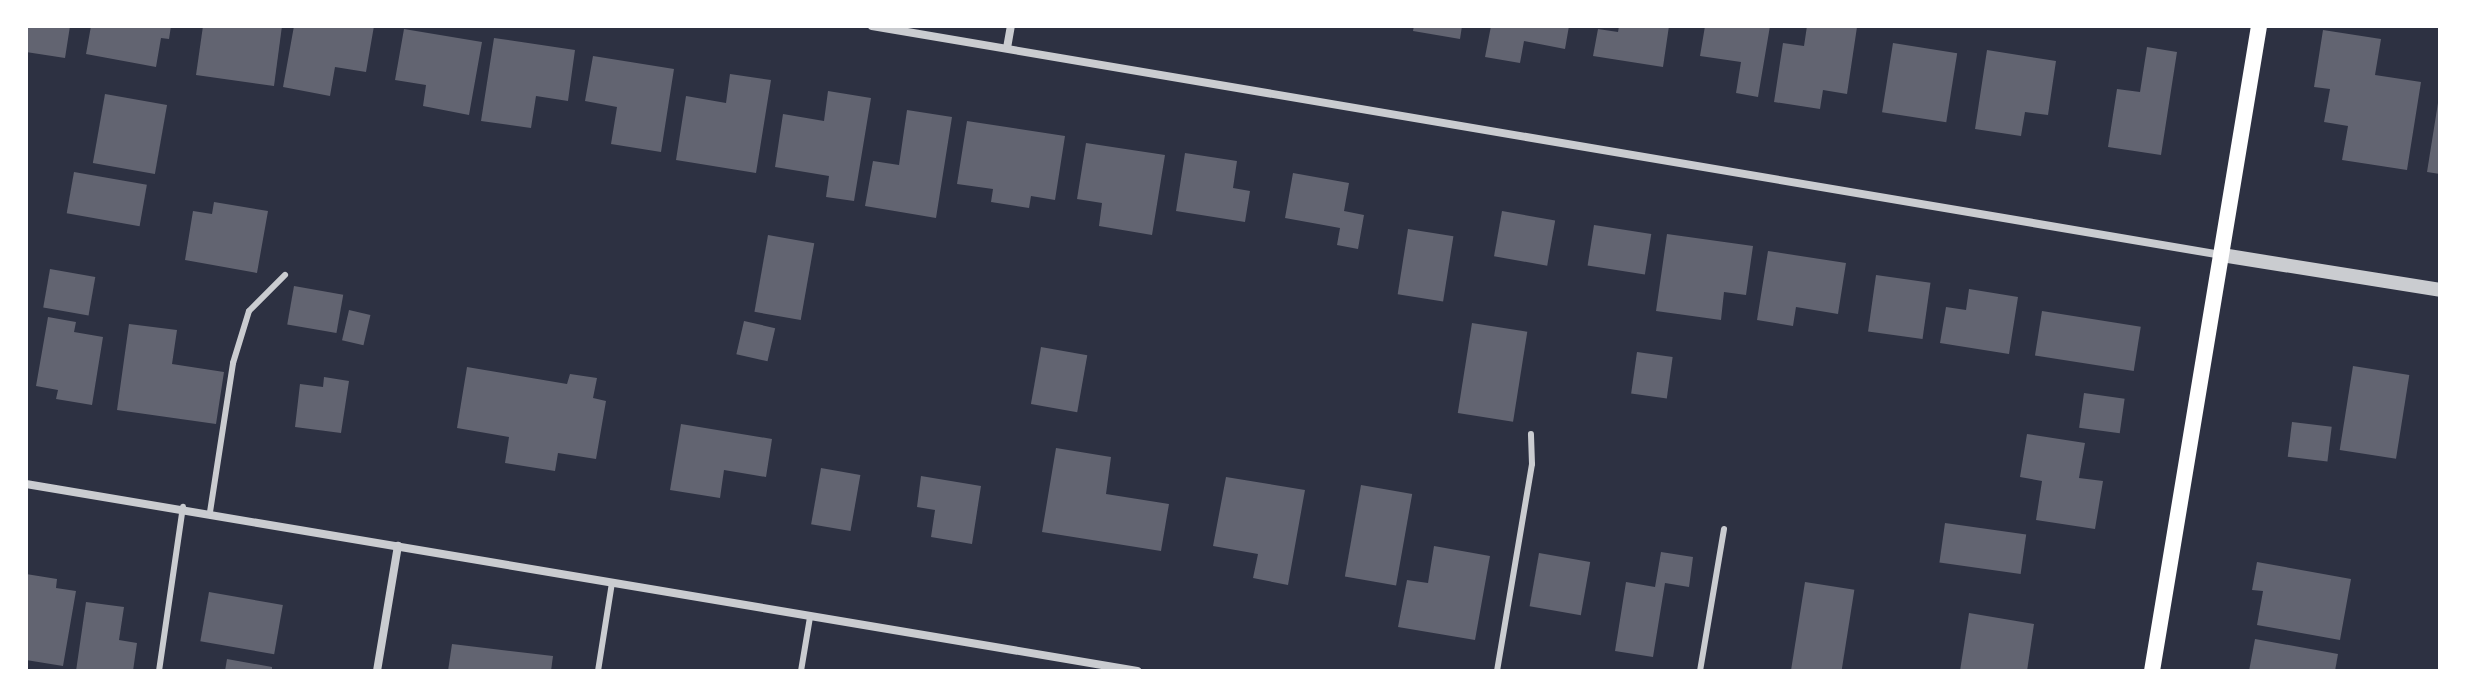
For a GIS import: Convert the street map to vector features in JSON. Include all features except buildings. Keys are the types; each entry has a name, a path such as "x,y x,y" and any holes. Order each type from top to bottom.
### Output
{"main road":[{"path":"2152,671 2259,26"}],"street":[{"path":"872,26 2440,290"},
{"path":"1007,48 1011,26"},
{"path":"26,484 183,507 1137,671"},
{"path":"377,671 398,546"}],"lane":[{"path":"210,512 233,363 249,311 285,275"},
{"path":"1497,671 1532,464 1531,434"},
{"path":"159,671 183,507"},
{"path":"1700,671 1724,529"},
{"path":"598,671 612,583"},
{"path":"801,671 810,617"}]}
